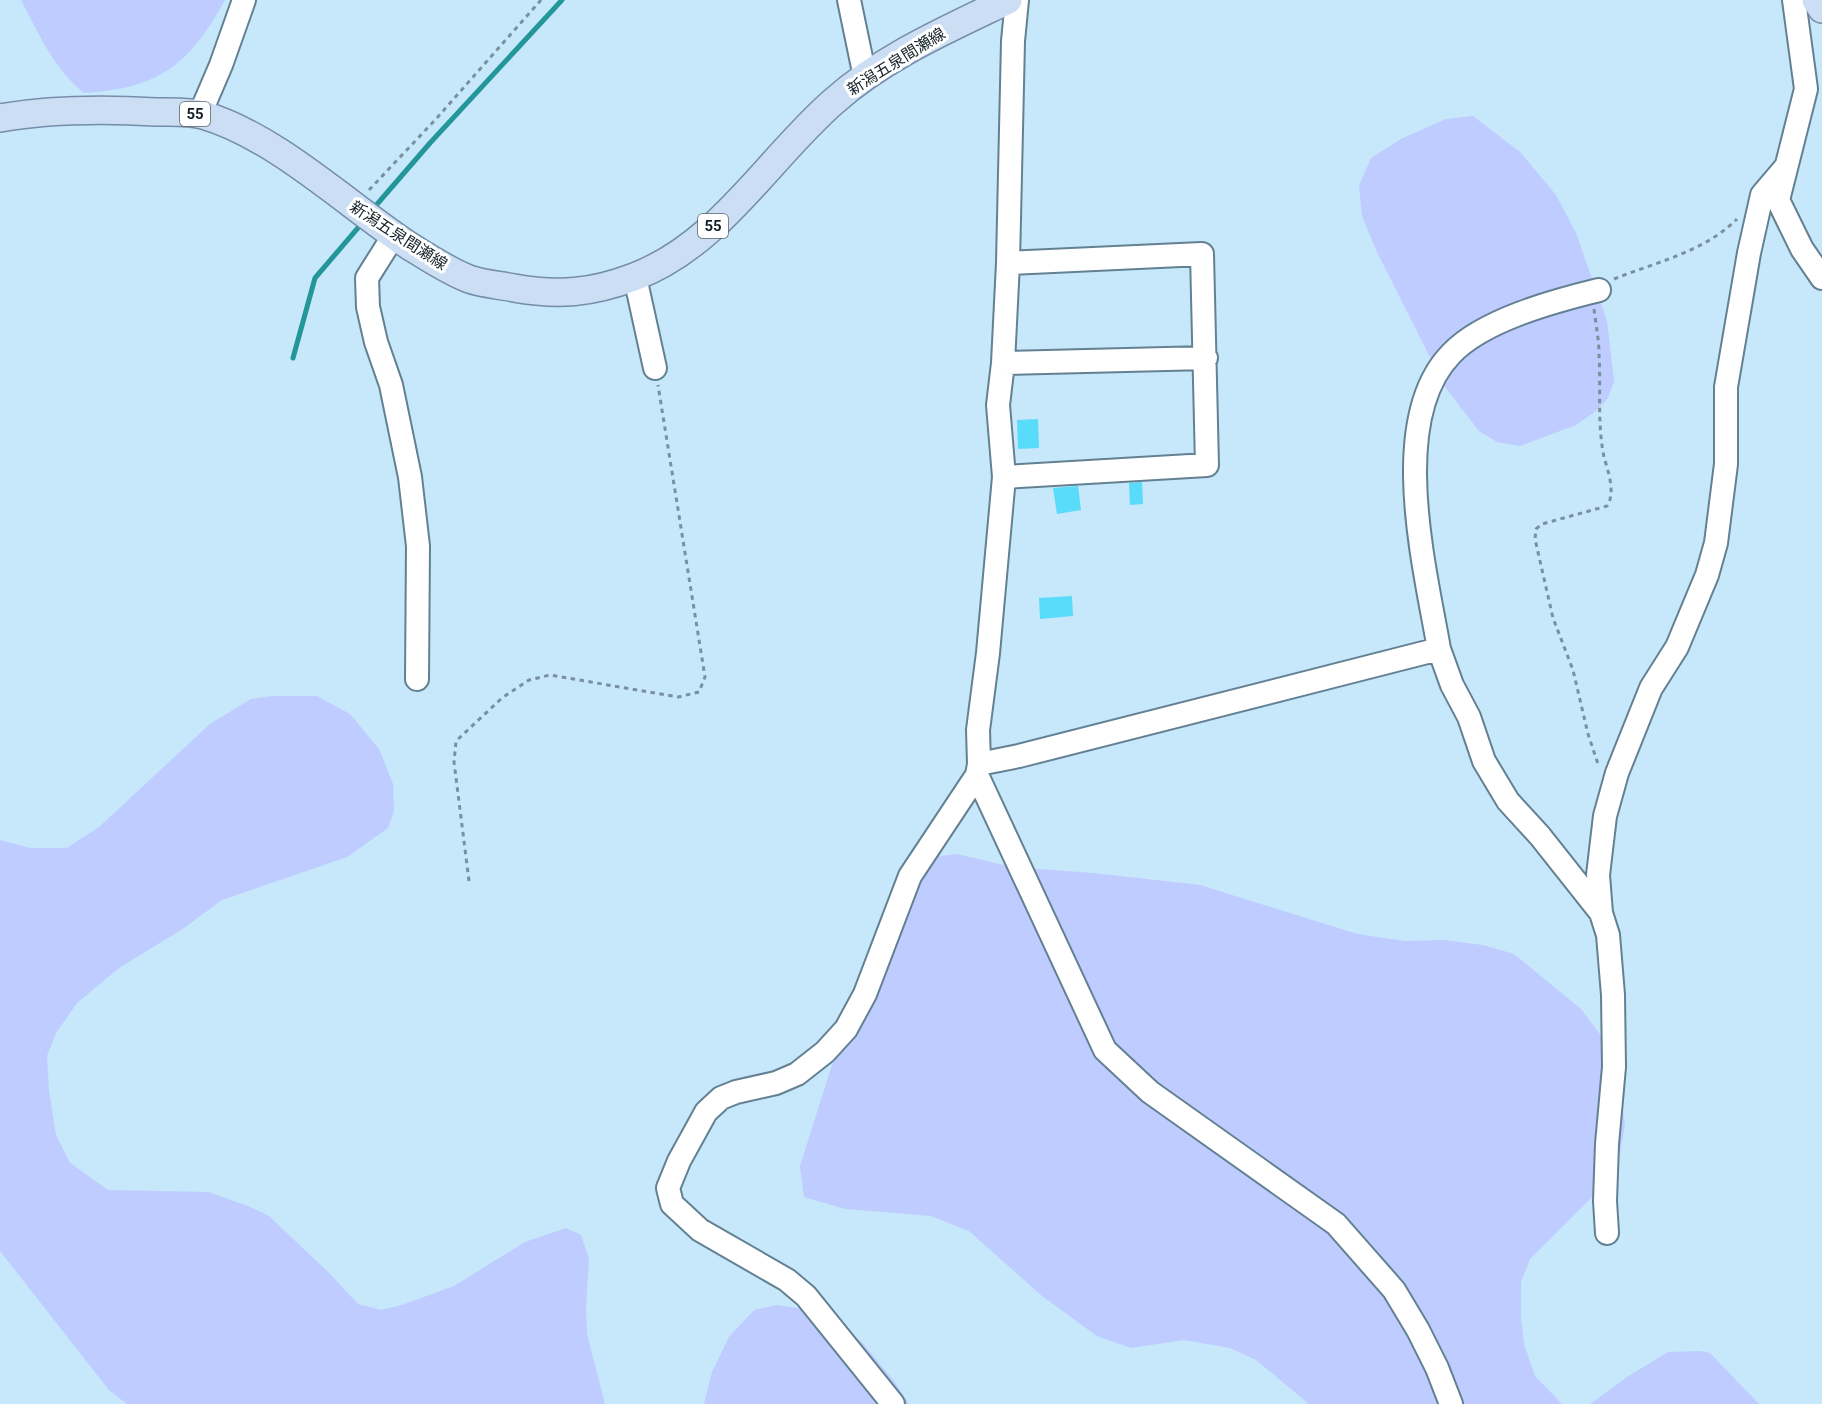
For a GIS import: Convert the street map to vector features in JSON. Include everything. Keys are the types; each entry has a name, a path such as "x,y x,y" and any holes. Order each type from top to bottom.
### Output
{"main road":[{"name":"新潟五泉間瀬線","path":"0,118 35,112 106,109 200,114 229,125 278,151 431,259 470,279 542,293 570,293 591,290 635,277 696,242 720,220 832,102 865,77 921,42 1008,0"},
{"path":"1816,0 1822,9"}],"street":[{"path":"200,114 221,65 244,0"},
{"path":"849,0 865,77"},
{"path":"1017,0 1013,41 1008,263 1003,363 998,405 1004,477 988,653 978,730 978,770 1105,1050 1150,1092 1336,1224 1394,1290 1418,1330 1437,1368 1451,1404"},
{"path":"1794,0 1806,89 1778,200 1802,249 1822,278"},
{"path":"1607,1233 1606,1144 1614,1067 1613,995 1608,935 1600,913 1598,875 1605,816 1617,773 1651,688 1677,647 1694,610 1716,543 1726,464 1726,387 1749,253 1761,195 1785,168"},
{"path":"371,218 367,278 368,307 376,342 391,385 410,477 418,546 417,679"},
{"path":"1004,477 1207,465 1202,254 1008,263"},
{"path":"635,277 655,368"},
{"path":"1599,290 1540,306 1470,338 1450,354 1434,377 1421,410 1415,460 1416,500 1424,561 1439,649 1452,685 1469,717 1484,761 1508,801 1540,836 1600,913"},
{"path":"1003,363 1206,358"},
{"path":"893,1404 806,1296 787,1280 700,1230 672,1204 668,1188 679,1161 706,1112 721,1098 736,1092 776,1083 797,1074 825,1052 846,1029 865,994 910,876 978,770 1019,756 1439,649"}],"path":[{"path":"371,218 436,119 541,0"},
{"path":"1612,794 1599,769 1573,670 1553,618 1535,538 1536,529 1542,524 1607,506 1611,501 1611,486 1602,448 1598,391 1600,356 1594,307 1599,290 1609,280 1699,247 1737,219"},
{"path":"470,881 453,762 456,741 502,698 529,680 550,675 678,697 699,692 705,677 655,368"}],"shaded area":[{"path":"21,0 225,0 198,41 185,57 170,69 153,79 133,86 84,93 73,84 56,62"},
{"path":"1473,116 1520,152 1556,195 1576,233 1607,321 1614,381 1608,398 1596,411 1576,425 1520,446 1497,442 1479,431 1445,387 1377,252 1362,216 1359,186 1371,158 1401,139 1446,119"},
{"path":"273,696 317,696 350,714 379,749 393,784 394,811 388,828 347,857 222,900 184,928 119,968 77,1003 56,1033 47,1056 49,1091 56,1135 70,1163 108,1190 208,1192 269,1216 358,1304 381,1310 402,1305 454,1286 525,1242 566,1228 581,1235 589,1259 587,1334 605,1404 127,1404 109,1390 0,1251 0,840 30,848 67,848 99,827 210,724 251,699"},
{"path":"957,854 1012,867 1200,885 1357,934 1405,941 1443,940 1483,945 1514,954 1581,1009 1605,1041 1619,1088 1625,1123 1620,1155 1610,1179 1530,1259 1521,1282 1524,1344 1535,1376 1562,1404 1309,1404 1256,1360 1230,1348 1184,1340 1131,1348 1097,1336 1042,1296 969,1231 931,1216 845,1209 804,1197 800,1166 831,1068 899,885 932,857"},
{"path":"777,1305 814,1311 861,1341 894,1381 909,1404 704,1404 712,1372 729,1337 754,1310"},
{"path":"1668,1352 1710,1353 1759,1404 1590,1404 1627,1377"}],"building":[{"path":"1038,419 1039,448 1018,449 1017,420"},
{"path":"1142,482 1143,504 1130,505 1129,483"},
{"path":"1078,486 1081,510 1057,514 1053,488"},
{"path":"1072,596 1073,616 1040,619 1039,598"}],"waterway":[{"path":"372,210 430,143 562,0"},
{"path":"293,358 315,278 363,222"}]}
